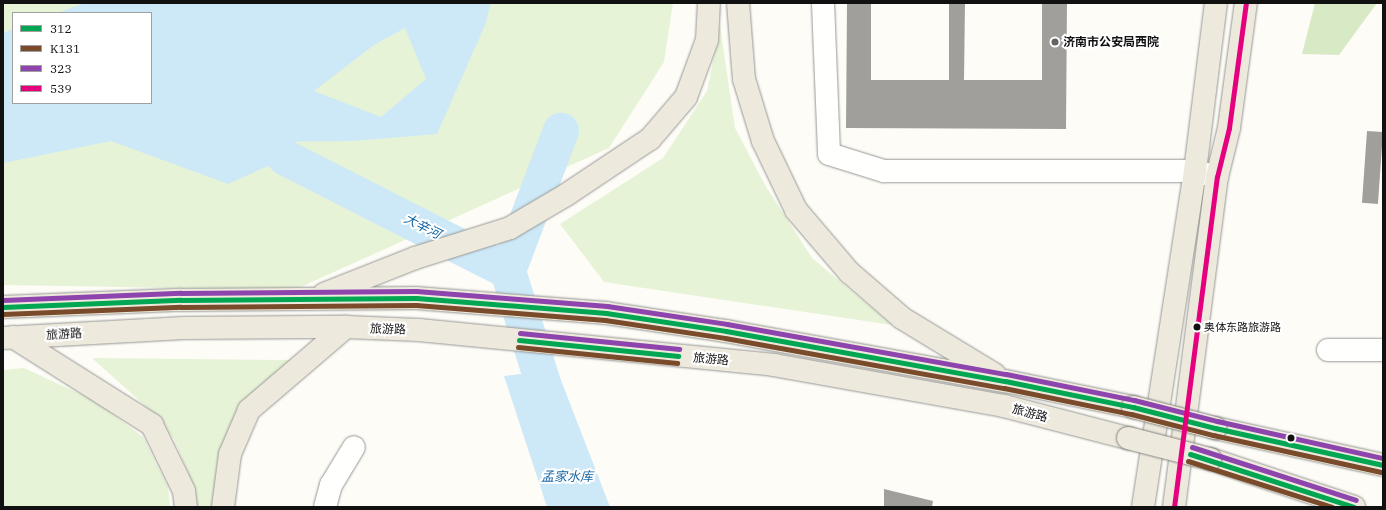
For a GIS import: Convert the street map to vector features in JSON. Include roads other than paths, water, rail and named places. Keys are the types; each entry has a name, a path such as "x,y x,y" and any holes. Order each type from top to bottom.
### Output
{"main road":[{"path":"309,300 415,258 510,228 566,195 650,139 686,97 707,40 709,3"},
{"path":"738,3 744,79 763,142 796,210 849,272 902,318 1005,381"},
{"path":"1143,507 1195,171 1216,3"},
{"path":"1174,507 1217,177 1229,128 1246,3"},
{"path":"3,307 181,300 416,298 606,313 726,331 1005,381 1133,407 1215,428 1383,464"},
{"path":"223,507 230,454 249,410 346,327"},
{"name":"旅游路","path":"8,338 184,328 346,327 419,330 782,366 1004,406 1210,459 1354,507"},
{"path":"8,338 152,425 184,491 186,507"}],"street":[{"path":"823,3 829,154 884,171 1195,171 1217,177"},
{"path":"1328,350 1383,350"},
{"path":"325,507 331,485 354,447"}],"water":[{"path":"85,3 491,3 485,25 437,134 353,141 269,142 248,124 246,124 286,158 228,184 111,141 3,163 3,33 12,29 12,104 152,104 152,12 60,12","holes":["405,28 426,79 381,117 314,91 374,45"]},
{"name":"孟家水库","path":"557,370 610,507 547,507 504,376"}],"waterway":[{"name":"大辛河","path":"197,3 207,87 286,158 508,271 567,460 579,507"},
{"path":"508,271 561,131"}],"place":[{"name":"济南市公安局西院","path":"1055,42"},
{"name":"奥体东路旅游路","path":"1197,327"}]}
